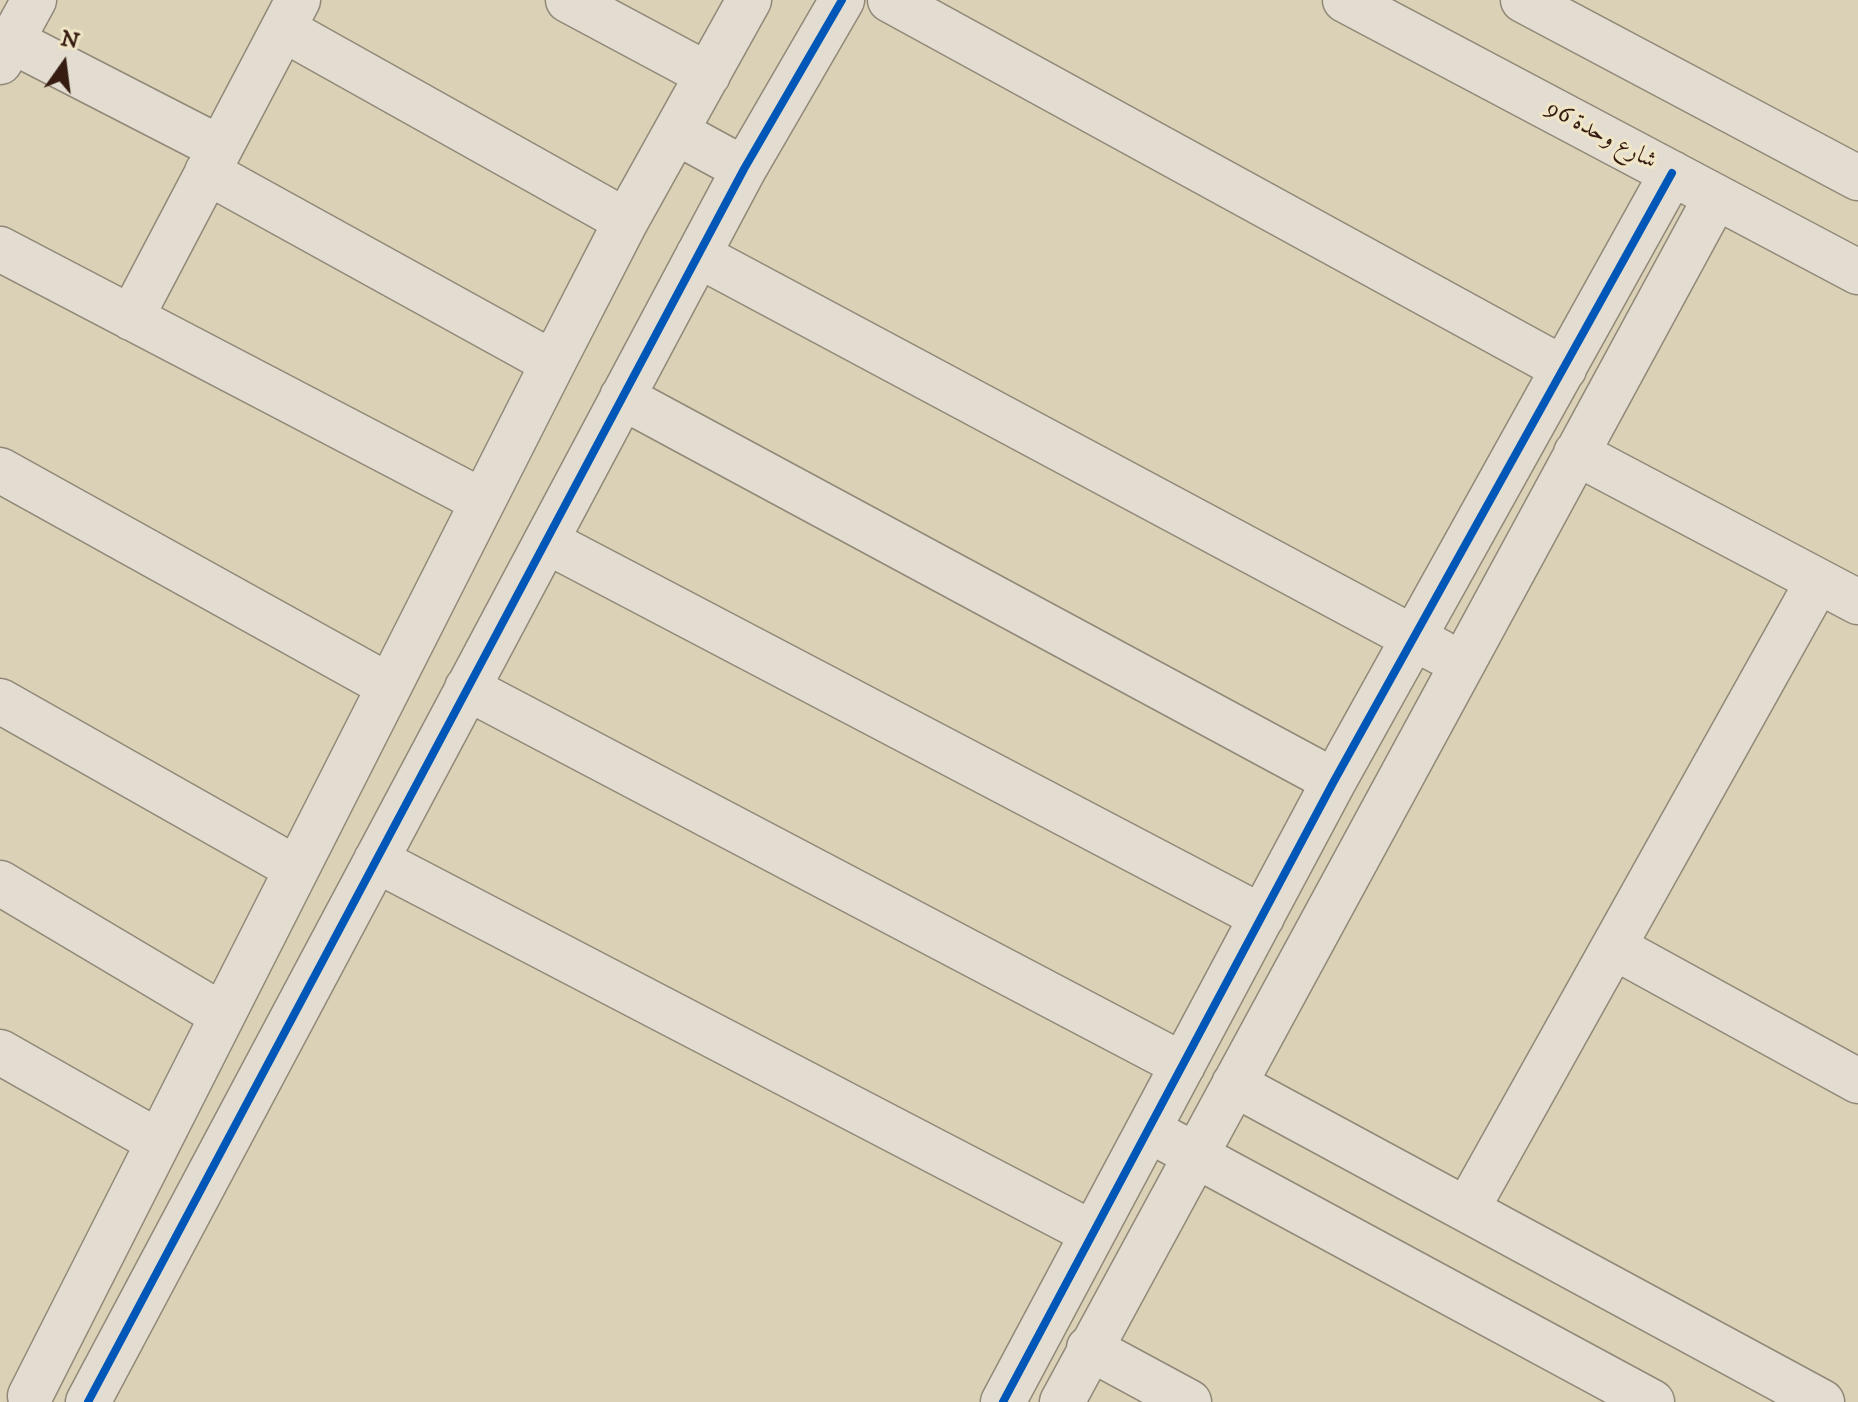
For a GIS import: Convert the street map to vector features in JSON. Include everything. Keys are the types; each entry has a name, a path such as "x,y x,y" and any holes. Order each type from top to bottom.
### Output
{"street":[{"path":"34,0 6,51 214,160 553,363"},
{"path":"568,0 708,75"},
{"path":"24,1393 297,869 626,221 749,0"},
{"path":"88,1402 744,169 842,0"},
{"path":"890,0 1564,369"},
{"name":"شارع وحدة 96","path":"1345,0 1858,272"},
{"path":"1523,0 1858,178"},
{"path":"131,318 290,14 626,221"},
{"path":"676,132 744,169"},
{"path":"1003,1402 1334,781 1672,173"},
{"path":"1062,1402 1716,197"},
{"path":"0,249 482,501"},
{"path":"698,255 1463,664"},
{"path":"622,397 1334,781"},
{"path":"1576,453 1858,602"},
{"path":"0,470 389,686"},
{"path":"546,541 1262,917"},
{"path":"1467,1209 1818,581"},
{"path":"467,688 1183,1065"},
{"path":"0,701 297,869"},
{"path":"376,860 1092,1233"},
{"path":"0,883 222,1015"},
{"path":"1614,947 1854,1068"},
{"path":"0,1052 157,1141"},
{"path":"1234,1084 1822,1402"},
{"path":"1149,1130 1652,1402"},
{"path":"1089,1348 1189,1402"}],"cycle path":[{"path":"88,1402 744,169 842,0"},
{"path":"1003,1402 1334,781 1672,173"}]}
